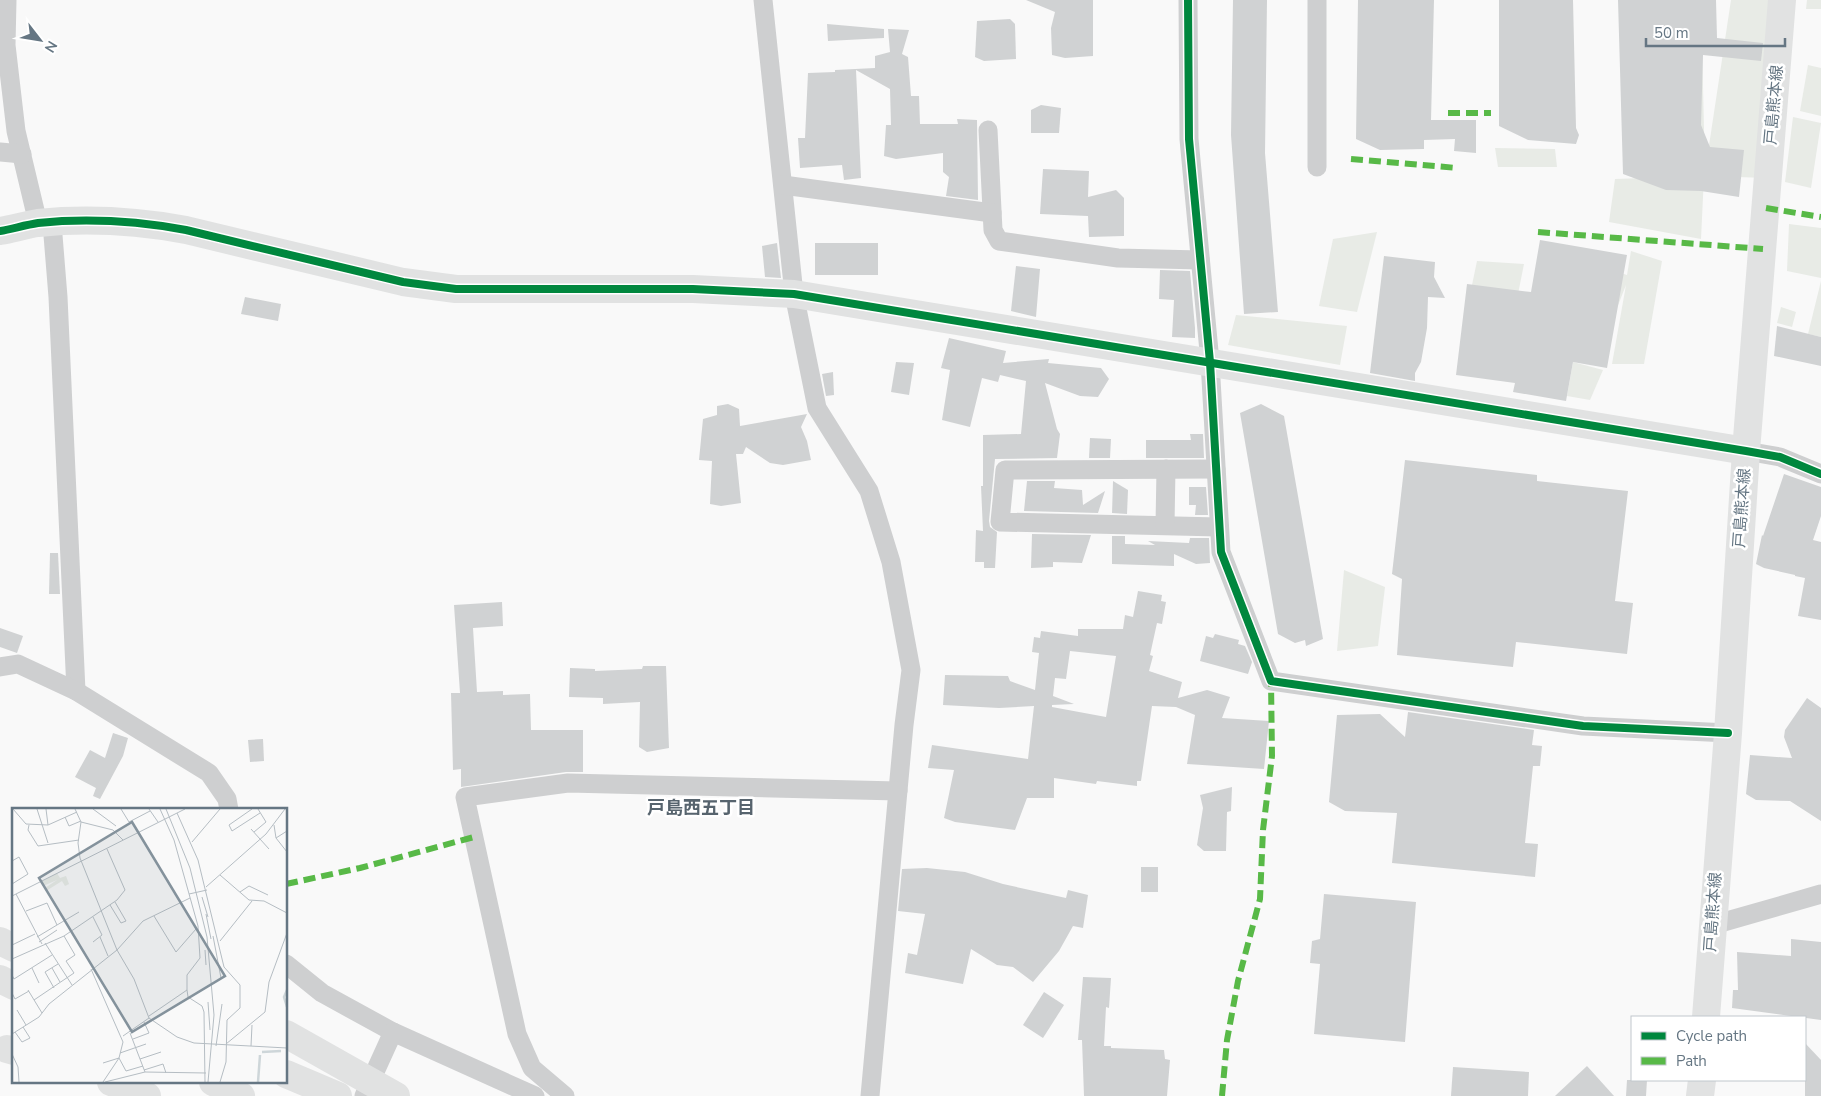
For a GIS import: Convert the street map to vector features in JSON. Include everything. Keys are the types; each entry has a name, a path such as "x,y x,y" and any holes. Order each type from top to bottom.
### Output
{"main road":[{"name":"戸島熊本線","path":"1706,1016 1728,733 1746,451 1782,0"},
{"path":"0,231 45,223 118,220 156,224 402,282 456,289 693,289 794,294 1746,451"},
{"path":"0,941 12,947"},
{"path":"0,979 12,985"},
{"path":"288,1035 396,1096"},
{"path":"288,1075 338,1096"},
{"path":"1700,1096 1702,1081"},
{"path":"116,1084 148,1096"},
{"path":"216,1084 241,1096"}],"street":[{"path":"7,0 6,45 16,131 45,223 58,297 76,691"},
{"path":"763,0 794,294 818,408 870,491 891,562 911,670 904,725 870,1096"},
{"path":"1188,0 1189,139 1210,362 1221,552 1271,681 1583,726 1728,733"},
{"path":"1317,0 1317,167"},
{"path":"988,130 993,230 999,241 1118,258 1200,260"},
{"path":"0,152 22,154"},
{"path":"783,185 992,213"},
{"path":"1746,451 1780,457 1821,474"},
{"path":"1216,468 1005,470 1000,522 1219,526"},
{"path":"1165,525 1166,469"},
{"path":"0,667 18,664 76,691 209,773 227,799 229,808"},
{"path":"564,1096 532,1068 517,1034 465,798 568,782 898,791"},
{"path":"1713,925 1821,894"},
{"path":"288,966 322,993 394,1032 535,1096"},
{"path":"364,1096 394,1032"}],"shaded area":[{"path":"1701,0 1705,172 1731,0 1771,0 1768,178 1704,176 1701,239 1609,222 1615,179 1671,177"},
{"path":"1807,0 1821,0 1821,9 1806,9"},
{"path":"1808,65 1821,68 1821,116 1800,111"},
{"path":"1793,117 1821,123 1811,188 1785,182"},
{"path":"1495,148 1555,149 1557,167 1498,167"},
{"path":"1789,224 1821,228 1821,278 1787,271"},
{"path":"1377,232 1357,312 1319,306 1333,239"},
{"path":"1631,251 1662,261 1644,364 1612,364 1626,285 1600,351 1557,252 1627,275"},
{"path":"1477,261 1524,264 1518,294 1472,285"},
{"path":"1821,281 1821,337 1808,334"},
{"path":"1781,307 1796,312 1792,327 1777,323"},
{"path":"1236,315 1347,326 1340,365 1228,345"},
{"path":"1573,362 1603,370 1590,400 1567,396"},
{"path":"1344,570 1385,587 1378,646 1337,651"}],"building":[{"path":"1026,0 1093,0 1093,56 1065,58 1052,55 1051,28 1055,12"},
{"path":"1233,0 1267,0 1265,153 1278,312 1244,314 1231,135"},
{"path":"1358,0 1434,0 1431,120 1476,120 1476,153 1454,151 1455,139 1424,140 1424,149 1380,150 1356,139"},
{"path":"1499,0 1573,0 1576,128 1579,135 1576,144 1528,140 1499,126"},
{"path":"1618,0 1716,0 1717,38 1763,43 1761,61 1703,55 1701,125 1710,147 1744,150 1739,197 1701,191 1666,190 1623,174"},
{"path":"1010,19 1015,24 1016,59 984,61 975,57 977,21"},
{"path":"827,24 884,29 884,38 828,41"},
{"path":"888,29 909,30 902,54 908,57 911,96 919,96 920,124 958,124 957,119 977,120 978,200 946,196 949,177 943,172 943,153 896,159 884,156 886,125 891,125 890,89 856,70 861,178 844,180 842,165 800,168 798,138 805,138 808,73 875,68 875,56 890,52"},
{"path":"1041,105 1061,108 1059,133 1031,133 1031,110"},
{"path":"1043,169 1089,171 1088,197 1116,190 1124,198 1124,236 1089,237 1088,216 1040,214"},
{"path":"1540,240 1627,255 1607,368 1573,362 1566,401 1513,392 1515,383 1456,375 1467,284 1531,292"},
{"path":"777,243 781,278 765,277 762,246"},
{"path":"815,243 878,243 878,275 815,275"},
{"path":"1384,256 1435,262 1434,277 1445,298 1428,297 1427,328 1421,362 1415,373 1415,381 1370,373"},
{"path":"1016,266 1040,269 1036,317 1011,311"},
{"path":"1160,270 1190,271 1195,338 1172,337 1174,300 1159,299"},
{"path":"245,297 281,304 278,321 241,314"},
{"path":"1777,326 1821,337 1821,366 1774,356"},
{"path":"949,338 1006,351 1003,363 1049,359 1048,363 1101,368 1109,379 1098,397 1080,396 1045,383 1060,434 1057,458 995,459 989,521 990,527 997,532 995,568 984,568 984,562 975,562 976,530 983,531 981,486 983,486 983,435 1021,434 1026,381 1000,375 998,382 982,378 970,427 942,420 950,370 941,368"},
{"path":"896,362 914,363 909,395 891,392"},
{"path":"833,372 834,395 826,396 822,374"},
{"path":"728,404 739,409 740,426 807,414 801,427 807,441 811,460 783,465 770,463 746,447 743,454 736,454 741,503 721,506 710,504 712,461 699,460 703,419 717,415 717,406"},
{"path":"1261,404 1284,416 1323,639 1306,646 1305,640 1295,643 1278,634 1240,413"},
{"path":"1190,434 1203,434 1204,458 1146,458 1146,440 1191,440"},
{"path":"1090,438 1111,439 1110,458 1089,458"},
{"path":"1405,460 1537,475 1537,481 1628,491 1615,601 1633,603 1627,654 1516,642 1513,667 1397,655 1402,579 1392,574"},
{"path":"1784,474 1821,487 1821,516 1813,540 1821,542 1821,620 1798,616 1805,578 1764,568 1756,564 1762,535"},
{"path":"1027,481 1055,481 1054,488 1082,490 1083,505 1105,491 1098,513 1024,511"},
{"path":"1113,481 1128,490 1127,514 1112,513"},
{"path":"1189,487 1206,487 1208,515 1195,515 1196,505 1189,505"},
{"path":"1032,534 1091,535 1082,563 1053,562 1053,567 1031,568"},
{"path":"1112,536 1125,536 1125,544 1155,545 1148,541 1189,543 1190,538 1209,538 1210,563 1196,564 1174,554 1174,566 1112,564"},
{"path":"50,553 58,553 60,594 49,594"},
{"path":"1138,591 1162,595 1161,601 1166,602 1162,624 1157,623 1150,655 1153,656 1149,671 1182,682 1178,698 1207,690 1230,697 1222,718 1269,721 1264,769 1187,764 1195,715 1176,707 1152,706 1141,781 1137,781 1137,786 1097,781 1096,784 1054,778 1054,798 1027,798 1015,830 955,822 944,818 954,770 928,768 932,745 1028,759 1034,706 999,708 943,705 945,675 1008,676 1010,681 1035,690 1039,653 1032,652 1034,637 1040,638 1041,631 1078,636 1078,629 1123,629 1125,615 1133,617","holes":["1070,651 1116,656 1106,717 1052,707 1052,705 1074,704 1053,696 1055,678 1066,679"]},
{"path":"502,602 503,626 473,628 477,692 503,691 503,695 530,694 531,730 583,730 583,772 566,772 461,787 461,769 453,770 451,693 460,693 454,605"},
{"path":"0,628 23,636 17,653 0,647"},
{"path":"1215,634 1239,640 1238,644 1245,646 1252,662 1248,674 1200,661 1206,636 1213,638"},
{"path":"643,666 666,666 669,748 647,752 639,747 640,702 603,704 603,698 569,697 570,668 595,669 595,671 642,669"},
{"path":"1807,698 1821,708 1821,821 1790,801 1756,800 1746,794 1750,755 1792,758 1784,737 1785,730"},
{"path":"1408,712 1534,730 1532,745 1542,746 1540,766 1533,766 1525,843 1538,844 1535,877 1392,863 1397,813 1345,811 1329,802 1337,715 1380,714 1405,737"},
{"path":"113,733 128,738 123,756 100,799 93,796 96,788 75,777 90,750 105,758"},
{"path":"263,739 264,761 250,762 248,740"},
{"path":"1232,787 1231,811 1227,812 1226,851 1204,851 1197,845 1203,808 1200,795"},
{"path":"1141,867 1158,867 1158,892 1141,892"},
{"path":"927,868 965,872 1003,884 1066,898 1068,890 1088,895 1083,928 1073,926 1059,951 1033,982 1013,967 997,965 971,949 963,984 905,973 908,953 917,955 925,914 898,911 902,869"},
{"path":"1324,894 1416,902 1405,1042 1314,1034 1320,964 1310,963 1312,941 1320,939"},
{"path":"1791,939 1821,942 1821,1020 1806,1018 1806,1016 1791,1016 1732,1008 1733,990 1738,990 1737,952 1791,956"},
{"path":"1083,977 1111,978 1109,1008 1106,1007 1104,1046 1111,1046 1111,1048 1164,1050 1165,1059 1170,1060 1167,1096 1084,1096 1082,1040 1078,1040"},
{"path":"1044,992 1064,1005 1043,1038 1023,1025"},
{"path":"1806,1044 1821,1060 1821,1096 1805,1096"},
{"path":"1587,1066 1614,1096 1555,1096"},
{"path":"1453,1067 1529,1072 1528,1096 1451,1096"},
{"path":"1627,1080 1647,1081 1646,1096 1626,1096"}],"marked path":[{"path":"1448,113 1491,113"},
{"path":"1351,159 1457,168"},
{"path":"1766,208 1821,217"},
{"path":"1538,232 1763,249"},
{"path":"1222,1096 1227,1040 1238,981 1260,899 1263,830 1272,756 1271,681"},
{"path":"288,884 360,868 474,837"}],"cycle path":[{"path":"1188,0 1189,139 1210,362 1221,552 1271,681 1583,726 1728,733"},
{"path":"0,231 57,221 112,221 149,224 186,230 403,282 456,289 693,289 794,294 1746,451 1780,457 1821,474"}],"district":[{"name":"戸島西五丁目","path":"701,808"}]}
